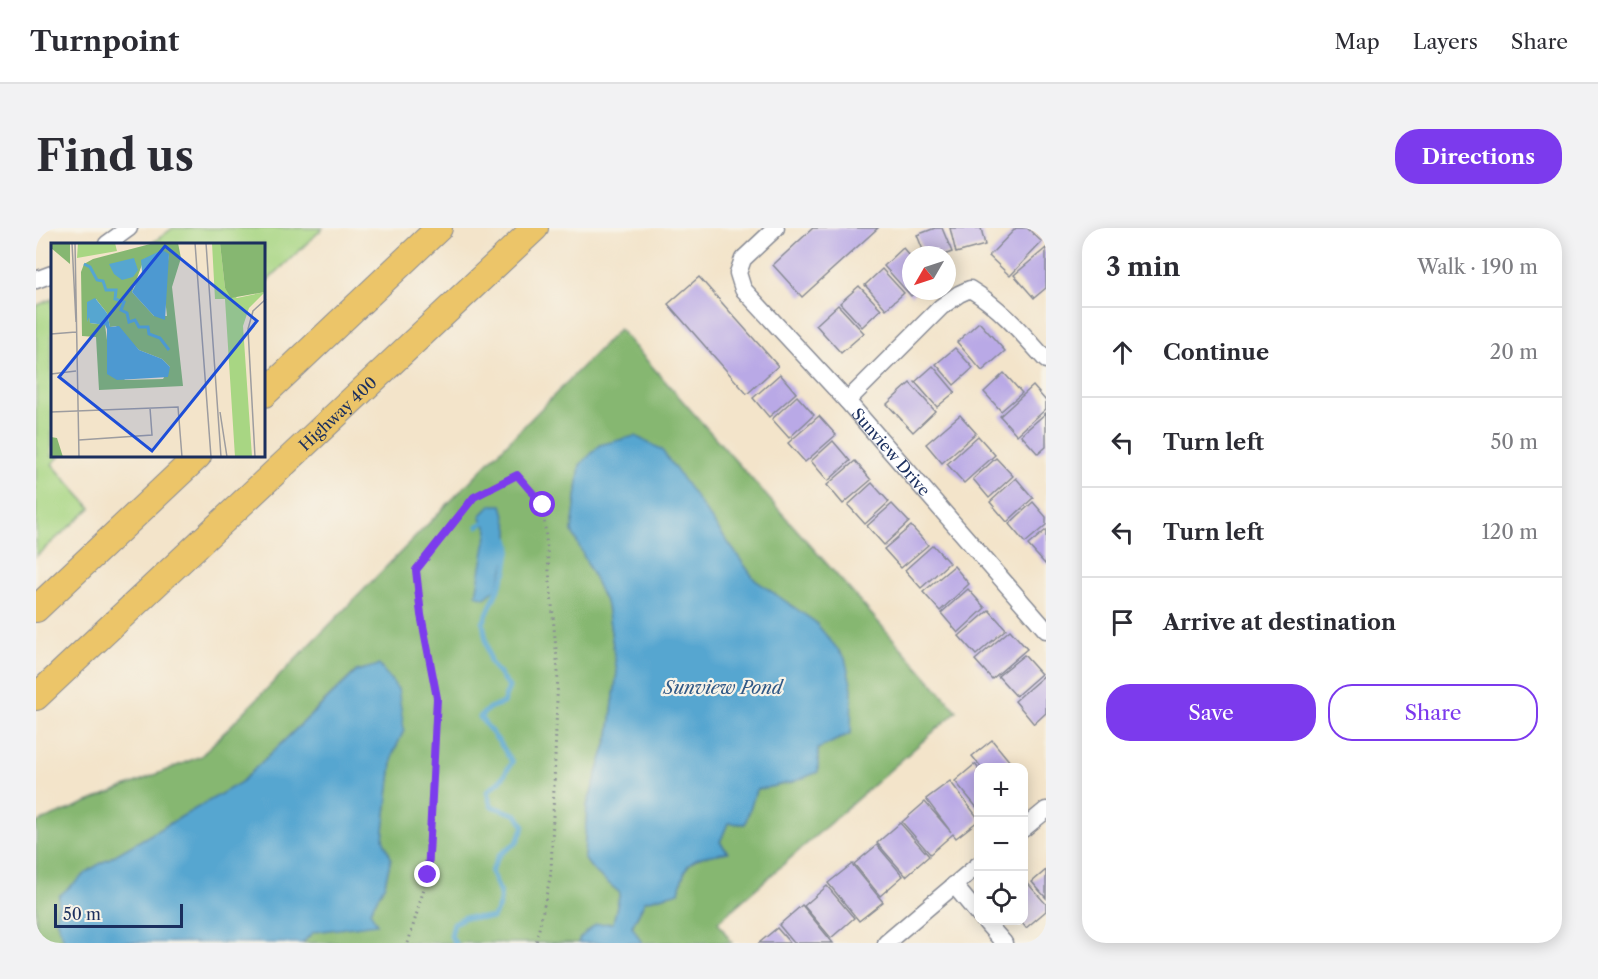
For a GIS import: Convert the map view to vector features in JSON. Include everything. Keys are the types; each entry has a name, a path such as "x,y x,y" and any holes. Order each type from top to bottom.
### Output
{"highway":[{"path":"266,392 440,228"},
{"name":"Highway 400","path":"36,697 535,228"},
{"path":"36,609 196,458"}],"street":[{"path":"108,243 129,228"},
{"name":"Sunview Drive","path":"776,228 744,259 738,273 744,289 847,401 1046,630"},
{"path":"36,280 51,274"},
{"path":"847,401 941,307 970,289 1008,317 1046,360"},
{"path":"1028,825 1046,810"},
{"path":"886,943 974,868"},
{"path":"954,885 974,909"},
{"path":"988,925 1004,943"}],"path":[{"path":"408,943 428,875 437,698 421,615 416,570 474,497 517,475 543,505 558,671 551,873 536,943"}],"green space":[{"path":"173,228 323,228 266,282 266,243 152,243"},
{"path":"51,299 51,458 58,458 52,464 91,508 36,556 36,306"},
{"path":"619,329 957,711 718,922 732,943 642,943 632,927 645,901 679,892 685,871 693,861 728,852 720,842 728,823 745,824 756,790 793,782 818,749 851,733 844,658 815,622 755,580 661,450 635,436 580,465 572,531 607,606 617,672 609,735 587,806 584,858 592,869 620,893 613,923 580,938 578,943 302,943 313,932 370,911 385,884 391,858 383,839 393,754 404,730 356,671 240,783 91,869 56,919 66,943 36,943 36,823 201,756"}],"water":[{"name":"Sunview Pond","path":"635,436 661,449 755,580 815,622 845,658 852,688 851,733 818,749 818,772 793,782 756,790 745,824 728,823 720,842 728,852 693,860 685,871 679,892 645,901 632,926 642,943 578,943 580,938 596,924 613,923 620,893 592,869 584,858 587,806 609,735 617,672 607,606 572,531 580,465 600,445"},
{"path":"491,505 502,505 509,529 509,552 497,588 485,598 476,595 488,530 480,516"},
{"path":"379,665 398,689 404,730 393,754 383,839 391,858 385,884 370,911 377,924 314,932 302,943 65,942 56,919 59,896 91,869 240,783 357,671"}],"building":[{"path":"813,228 878,228 802,297 773,265"},
{"path":"935,228 942,228 950,246 921,246 917,235"},
{"path":"950,228 981,228 985,245 956,253"},
{"path":"1016,228 1027,228 1042,242 1010,276 989,256"},
{"path":"1046,248 1046,288 1034,298 1014,275"},
{"path":"902,249 902,286 884,266"},
{"path":"882,269 902,291 902,295 886,309 865,285"},
{"path":"699,277 778,366 747,394 668,304"},
{"path":"859,286 881,309 862,327 840,303"},
{"path":"838,305 864,333 841,353 816,325"},
{"path":"979,322 1005,351 982,371 957,342"},
{"path":"955,348 973,368 954,385 936,364"},
{"path":"933,366 955,392 937,407 915,382"},
{"path":"1004,373 1022,393 1001,411 984,392"},
{"path":"780,374 796,393 769,417 753,398"},
{"path":"910,383 935,411 913,432 887,404"},
{"path":"1033,386 1046,401 1046,409 1017,435 1000,416"},
{"path":"797,396 814,415 789,438 772,419"},
{"path":"1046,413 1046,447 1038,454 1021,435"},
{"path":"960,415 976,433 942,463 926,444"},
{"path":"819,416 836,435 805,462 788,443"},
{"path":"978,436 995,455 964,483 947,464"},
{"path":"833,441 850,461 828,481 811,461"},
{"path":"996,458 1013,476 989,498 973,479"},
{"path":"855,461 871,480 843,504 827,485"},
{"path":"1016,478 1033,498 1007,522 990,502"},
{"path":"872,483 889,502 865,524 848,505"},
{"path":"1033,502 1046,517 1046,525 1025,543 1009,524"},
{"path":"892,504 909,522 884,545 867,526"},
{"path":"911,526 928,545 901,568 884,549"},
{"path":"1046,530 1046,565 1028,545"},
{"path":"933,545 949,563 921,588 905,570"},
{"path":"954,566 969,584 940,611 923,592"},
{"path":"968,589 985,608 958,633 941,613"},
{"path":"989,610 1006,629 976,655 959,636"},
{"path":"1010,630 1027,649 992,679 975,660"},
{"path":"1024,655 1041,674 1016,696 998,676"},
{"path":"1046,674 1046,713 1034,724 1015,701"},
{"path":"992,740 1011,763 978,763 972,756"},
{"path":"974,765 974,804 955,781"},
{"path":"950,781 974,813 974,824 956,838 953,834 930,854 902,822 925,802 951,832 926,799"},
{"path":"900,823 929,856 906,876 877,843"},
{"path":"877,845 903,876 880,896 854,864"},
{"path":"852,864 883,902 859,921 828,883"},
{"path":"1046,870 1046,898 1032,882"},
{"path":"1028,884 1046,904 1046,911 1026,928 1024,925 1028,925"},
{"path":"827,886 854,918 831,938 804,906"},
{"path":"802,905 833,943 794,943 779,925"},
{"path":"777,928 790,943 759,943"}],"waterway":[{"path":"478,526 489,519"},
{"path":"455,943 451,936 454,923 465,917 492,918 496,912 500,895 491,872 499,855 517,842 524,826 517,815 491,806 487,792 501,780 512,762 480,717 489,708 503,703 509,687 490,662 483,623 506,571 510,546 508,539"}],"route":[{"path":"428,875 437,698 421,615 416,570 474,497 517,475 543,505"}]}
